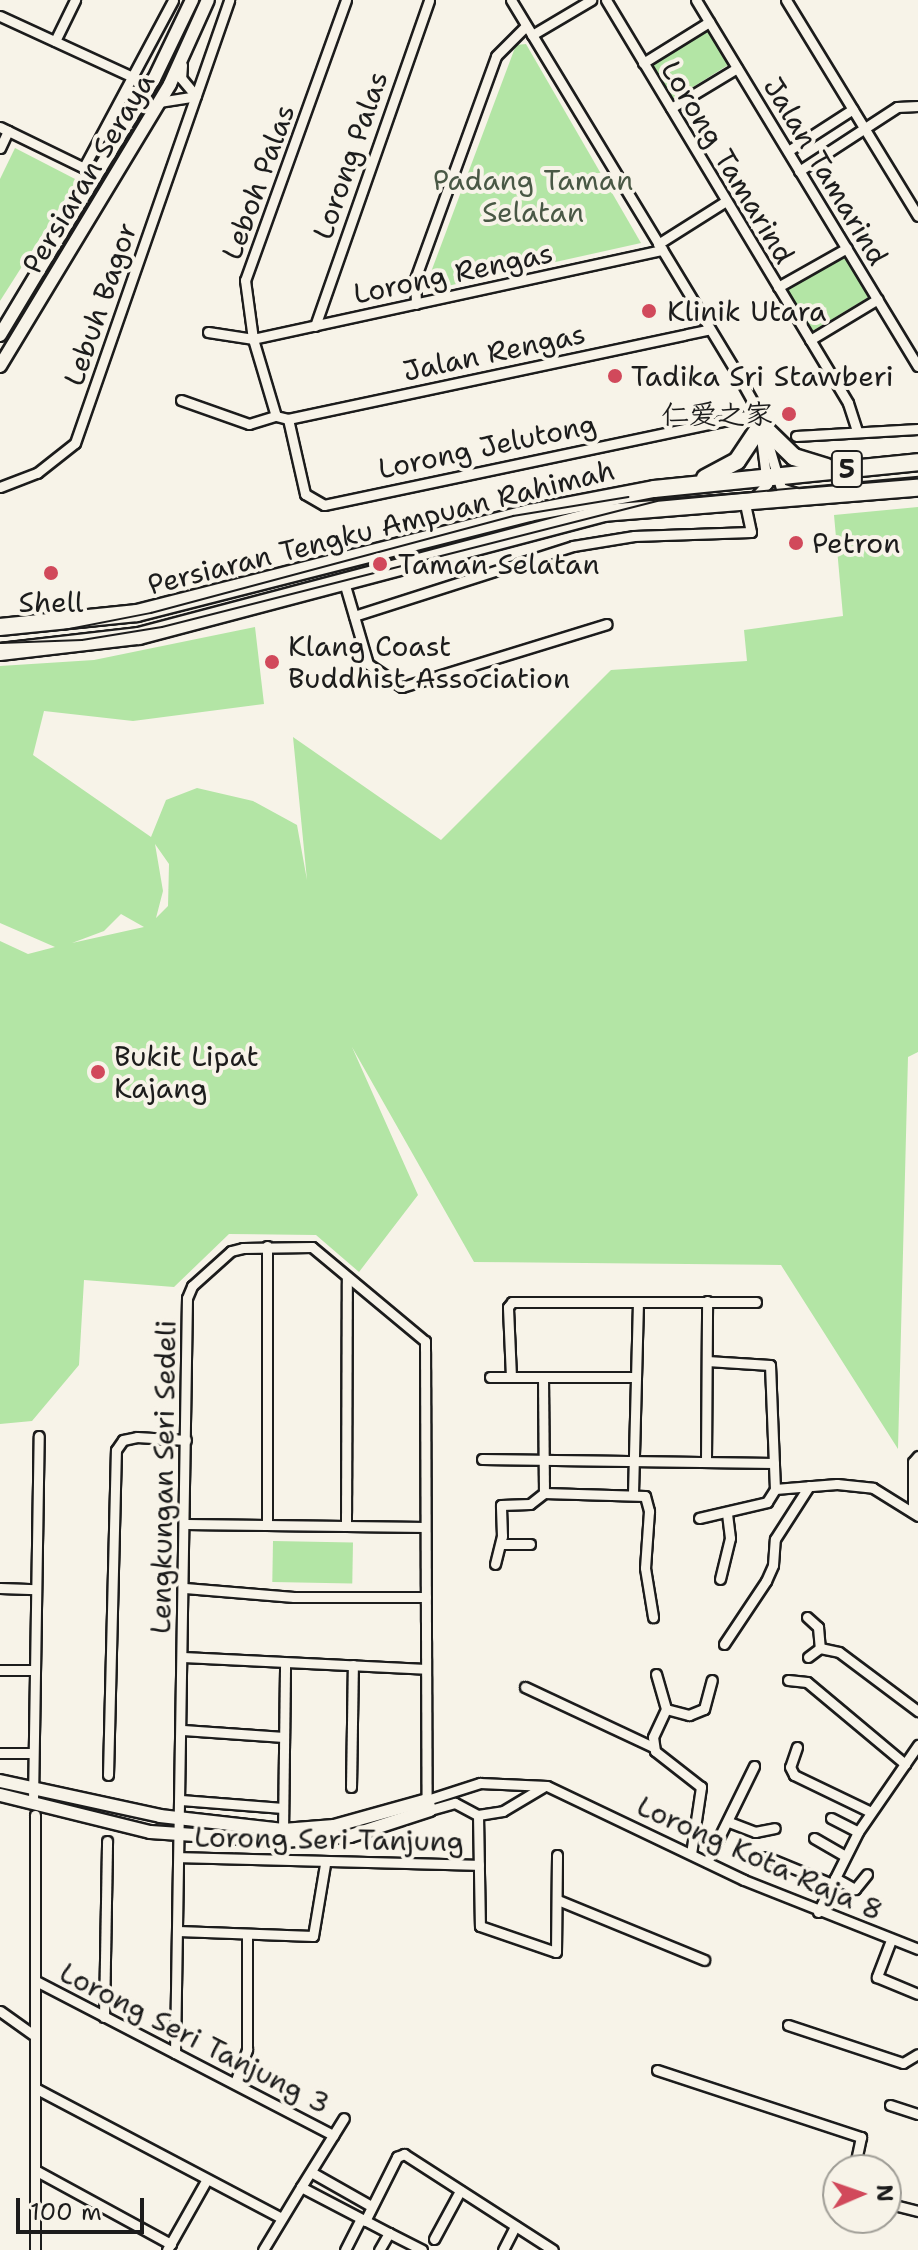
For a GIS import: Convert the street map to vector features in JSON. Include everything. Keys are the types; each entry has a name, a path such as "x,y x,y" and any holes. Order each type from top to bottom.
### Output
{"highway":[{"path":"654,489 730,467 760,419 794,457 841,469"},
{"name":"Persiaran Tengku Ampuan Rahimah","path":"0,627 137,613 529,513 654,489 918,462"},
{"name":"Persiaran Tengku Ampuan Rahimah","path":"0,652 126,638 604,513 918,488"}],"main road":[{"name":"Persiaran Seraya","path":"1,332 6,315 145,95 192,0"},
{"name":"Persiaran Seraya","path":"0,366 159,102 208,0"},
{"path":"0,1781 33,1785 181,1819 283,1835"},
{"path":"0,1795 33,1800 150,1832 180,1834 350,1836 428,1805"}],"street":[{"path":"55,41 75,0"},
{"path":"84,167 135,78 173,0"},
{"name":"Lebuh Bagor","path":"0,487 37,473 75,443 229,0"},
{"name":"Leboh Palas","path":"276,416 253,339 245,280 346,0"},
{"name":"Lorong Palas","path":"315,326 429,0"},
{"path":"511,0 710,329 760,419 771,478 781,488 808,496"},
{"path":"416,304 415,279 496,56 529,30 591,0"},
{"name":"Lorong Tamarind","path":"606,0 855,416 857,431"},
{"name":"Jalan Tamarind","path":"696,0 918,366"},
{"path":"786,0 918,216"},
{"path":"0,16 135,78 145,95"},
{"path":"643,63 709,22"},
{"path":"185,52 181,78 196,96"},
{"path":"135,78 161,64"},
{"path":"671,108 737,68"},
{"path":"159,102 196,96"},
{"path":"799,171 897,107 918,106"},
{"path":"788,151 853,109"},
{"path":"0,148 4,129 97,174"},
{"name":"Lorong Rengas","path":"253,339 660,247 726,201"},
{"path":"778,287 847,248"},
{"path":"810,340 878,299"},
{"name":"Jalan Rengas","path":"288,419 710,329"},
{"path":"208,332 253,339"},
{"path":"181,400 249,424 276,416 288,419"},
{"name":"Lorong Jelutong","path":"288,419 305,494 324,505 760,419"},
{"path":"796,436 918,429"},
{"path":"354,616 573,546 634,536 751,532 748,500 765,489 771,478"},
{"path":"344,582 372,669 409,688 607,624"},
{"path":"267,1246 267,1525"},
{"name":"Lengkungan Seri Sedeli","path":"175,2053 183,1730 187,1298 192,1286 231,1251 267,1246 312,1247 425,1341 428,1805"},
{"path":"346,1526 347,1279"},
{"path":"706,1460 707,1301"},
{"path":"511,1377 508,1307 512,1302 756,1302"},
{"path":"633,1493 638,1302"},
{"path":"699,1518 767,1502 775,1489 770,1365 707,1361"},
{"path":"490,1377 636,1377"},
{"path":"543,1377 544,1493"},
{"path":"33,1800 39,1436"},
{"path":"108,1775 116,1450 123,1440 137,1437 186,1440"},
{"path":"916,1514 913,1462 918,1456"},
{"path":"482,1459 774,1463"},
{"path":"775,1489 809,1486 873,1488 916,1514"},
{"path":"724,1644 766,1581 773,1565 775,1539 809,1486"},
{"path":"495,1564 501,1544 501,1505 530,1504 544,1493 633,1493 648,1500 645,1568 653,1617"},
{"path":"720,1579 730,1538 727,1512"},
{"path":"186,1524 425,1527"},
{"path":"501,1544 530,1544"},
{"path":"0,1588 36,1589"},
{"path":"185,1588 294,1597 426,1597"},
{"path":"807,1617 818,1627 820,1648"},
{"path":"808,1657 820,1648 839,1652 918,1711"},
{"path":"183,1657 426,1669"},
{"path":"283,1835 285,1664"},
{"path":"351,1787 353,1665"},
{"path":"0,1670 34,1670"},
{"path":"653,1747 666,1709 656,1674"},
{"path":"666,1709 699,1713 712,1680"},
{"path":"788,1680 807,1682 905,1764"},
{"path":"525,1687 653,1747 701,1787 691,1854"},
{"path":"183,1730 284,1737"},
{"path":"818,1912 844,1855 918,1745"},
{"path":"797,1747 790,1767 794,1775 871,1812"},
{"path":"0,1753 33,1753"},
{"path":"707,1862 754,1766"},
{"path":"428,1805 480,1783 547,1786"},
{"path":"428,1805 455,1803 478,1815 503,1811 547,1786"},
{"name":"Lorong Kota Raja 8","path":"547,1786 818,1912 918,1949"},
{"path":"181,1800 283,1808"},
{"path":"35,1815 35,2250"},
{"path":"478,1815 480,1926 556,1952 557,1855"},
{"path":"831,1818 858,1832"},
{"path":"729,1822 755,1832 775,1828"},
{"path":"814,1838 844,1855"},
{"path":"104,2017 107,1841"},
{"name":"Lorong Seri Tanjung","path":"179,1857 325,1864 479,1865"},
{"path":"766,1857 855,1889 867,1874"},
{"path":"178,1931 313,1936 325,1864"},
{"path":"558,1900 704,1960"},
{"path":"236,2080 247,2049 247,1934"},
{"path":"891,1940 877,1977 918,1994"},
{"name":"Lorong Seri Tanjung 3","path":"36,1981 175,2053 236,2080 333,2135"},
{"path":"0,2011 35,2036"},
{"path":"788,2025 903,2063 918,2054"},
{"path":"657,2070 861,2137 857,2154"},
{"path":"35,2088 280,2217"},
{"path":"890,2105 918,2114"},
{"path":"263,2250 280,2217 344,2118"},
{"path":"345,2250 397,2157 411,2158 553,2250"},
{"path":"35,2170 169,2247 207,2179"},
{"path":"311,2172 371,2206"},
{"path":"301,2187 422,2250"},
{"path":"434,2239 460,2191"},
{"path":"503,2250 515,2226"},
{"path":"379,2250 389,2233"}],"green space":[{"path":"706,27 729,64 671,101 647,64"},
{"name":"Padang Taman Selatan","path":"526,44 641,243 434,289 428,280 516,45"},
{"path":"15,148 77,180 0,301 0,179"},
{"path":"845,253 871,296 810,332 784,290"},
{"path":"918,507 918,1052 908,1057 898,1449 781,1265 474,1262 352,1047 418,1195 359,1272 316,1235 229,1234 174,1287 84,1280 79,1365 32,1421 0,1424 0,941 28,954 55,947 0,923 0,666 94,660 255,627 264,704 133,721 44,711 33,755 151,837 166,800 197,788 253,801 297,825 307,880 293,737 441,840 611,670 747,661 744,630 843,616 834,515","holes":["155,844 169,864 168,906 156,918 163,891","121,914 144,927 72,943 104,931"]},
{"path":"273,1541 353,1542 352,1583 272,1582"}],"tram line":[{"path":"0,643 82,640 162,627 657,501 918,477"},
{"path":"64,630 151,613 513,516 628,497"}],"place":[{"name":"Klinik Utara","path":"649,311"},
{"name":"Tadika Sri Stawberi","path":"615,376"},
{"name":"仁爱之家","path":"789,414"},
{"name":"Petron","path":"796,543"},
{"name":"Taman Selatan","path":"380,564"},
{"name":"Shell","path":"51,573"},
{"name":"Klang Coast Buddhist Association","path":"272,662"},
{"name":"Bukit Lipat Kajang","path":"98,1072"}]}
